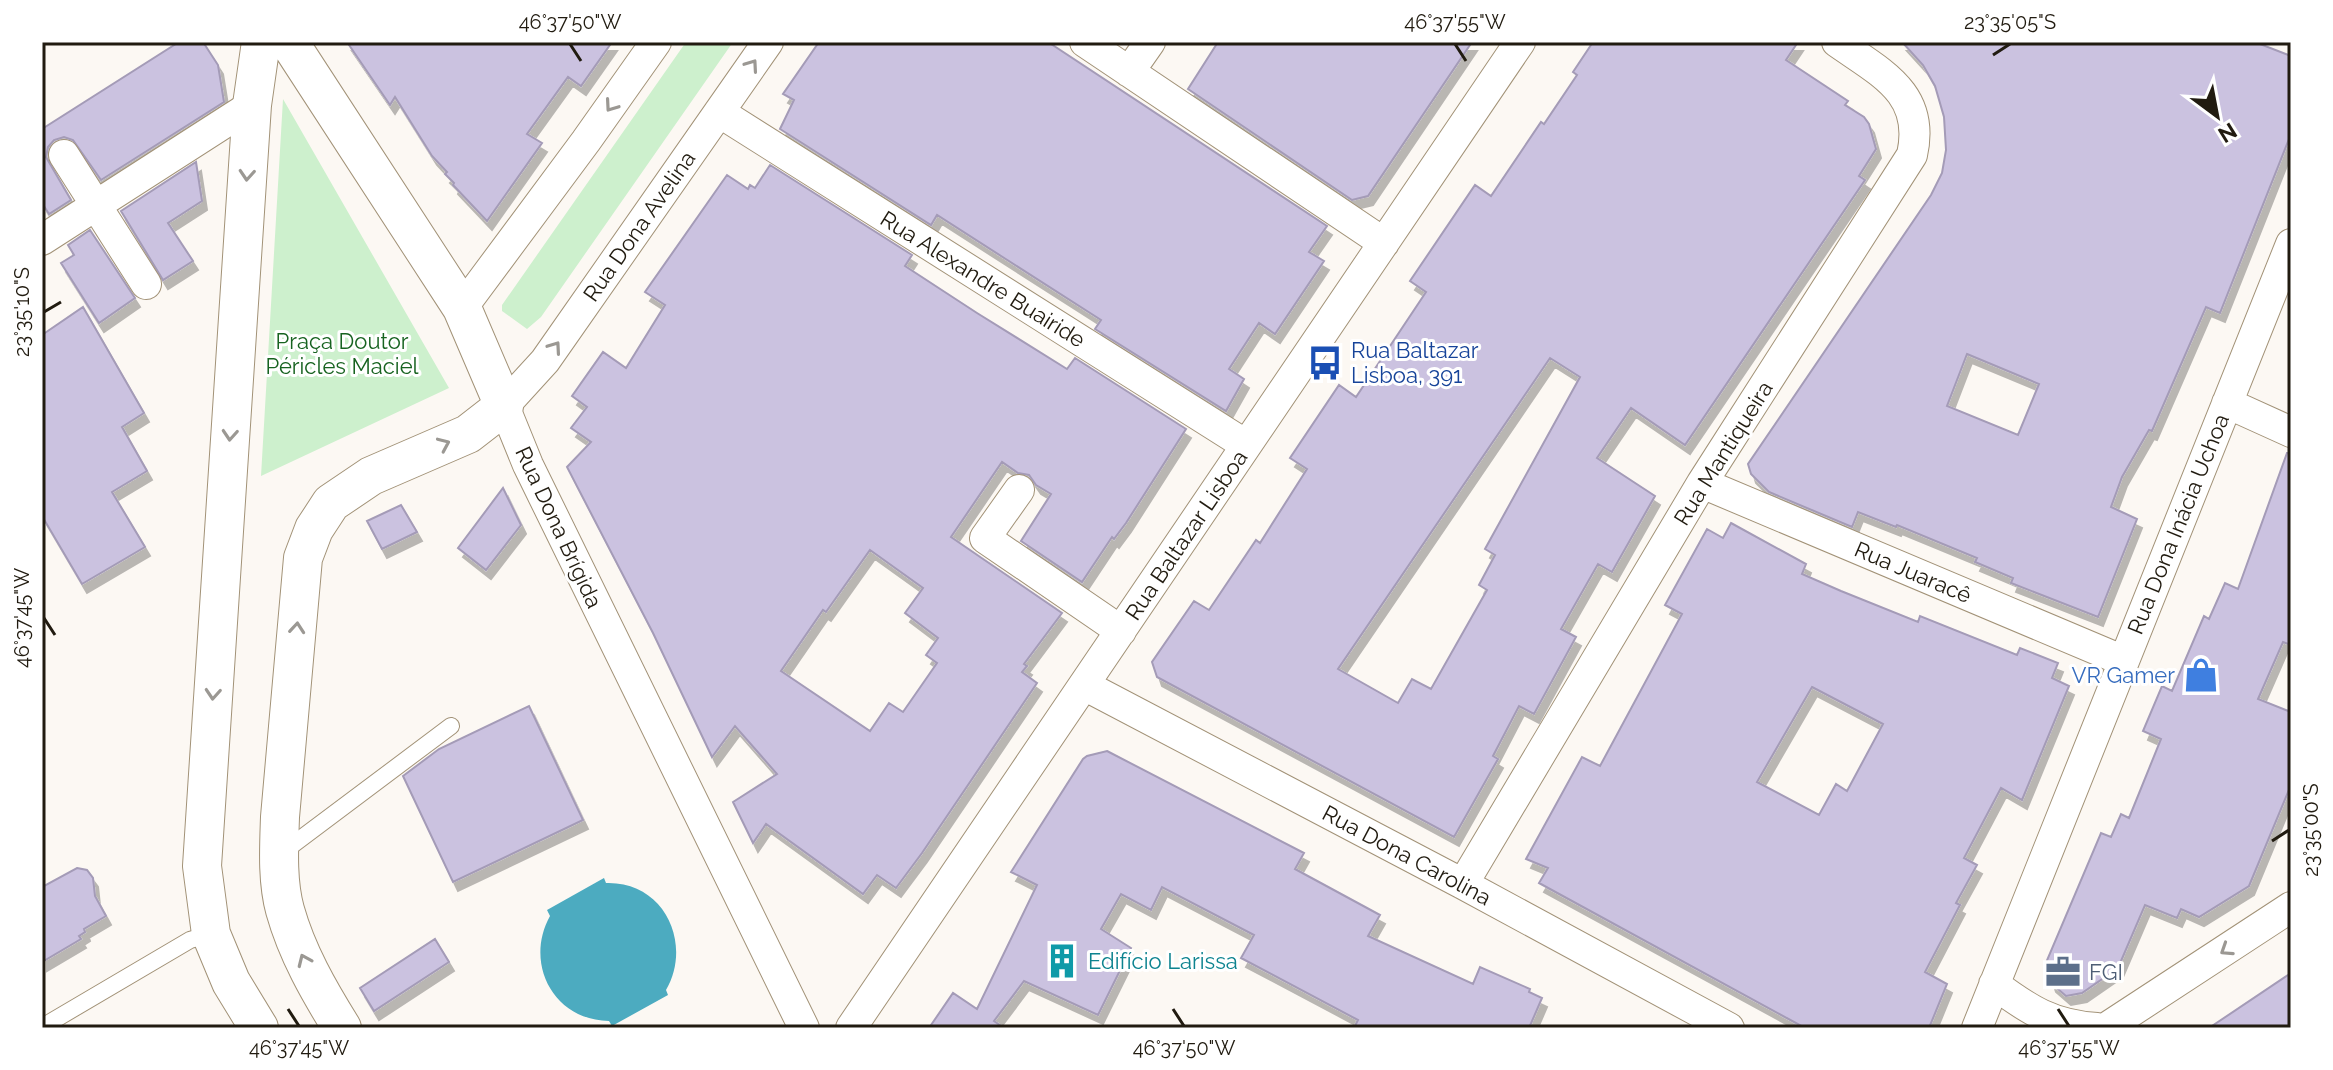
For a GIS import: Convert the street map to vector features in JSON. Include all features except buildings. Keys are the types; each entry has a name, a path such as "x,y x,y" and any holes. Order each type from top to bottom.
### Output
{"street":[{"path":"259,1028 231,982 211,934 202,866 252,105 261,42"},
{"name":"Rua Dona Brígida","path":"289,42 462,308 535,480 804,1028"},
{"path":"462,308 656,42"},
{"name":"Rua Dona Avelina","path":"504,406 545,361 768,42"},
{"path":"1085,42 1384,243"},
{"path":"1129,72 1150,42"},
{"name":"Rua Baltazar Lisboa","path":"851,1028 1520,42"},
{"name":"Rua Mantiqueira","path":"1463,884 1702,483 1912,155 1917,133 1910,104 1893,83 1837,42"},
{"path":"42,240 252,105"},
{"name":"Rua Alexandre Buairide","path":"719,112 1246,445"},
{"path":"64,155 146,284"},
{"name":"Rua Dona Inácia Uchoa","path":"1977,1028 2291,244"},
{"path":"2227,403 2291,432"},
{"path":"342,1028 304,963 284,908 279,855 303,558 314,529 331,503 371,476 468,434 504,406"},
{"name":"Rua Juaracê","path":"1702,483 2124,661"},
{"path":"1019,490 985,538 1121,631"},
{"name":"Rua Dona Carolina","path":"1084,685 1729,1028"},
{"path":"2106,1028 2291,907"},
{"path":"1994,984 2030,1011 2068,1026 2097,1028"}],"lane":[{"path":"279,855 451,726"},
{"path":"49,1023 190,940 211,934"}],"green space":[{"path":"686,42 733,42 541,317 527,329 502,311 502,305"},
{"name":"Praça Doutor Péricles Maciel","path":"283,99 449,388 261,476"}],"water":[{"path":"604,878 606,883 626,885 644,892 658,904 668,918 676,953 674,972 666,990 668,995 612,1026 609,1021 572,1011 559,1000 542,970 540,952 550,916 547,910"}],"place":[{"name":"Rua Baltazar Lisboa, 391","path":"1325,363"},
{"name":"VR Gamer","path":"2201,675"},
{"name":"Edifício Larissa","path":"1062,961"},
{"name":"FGI","path":"2063,972"}]}
